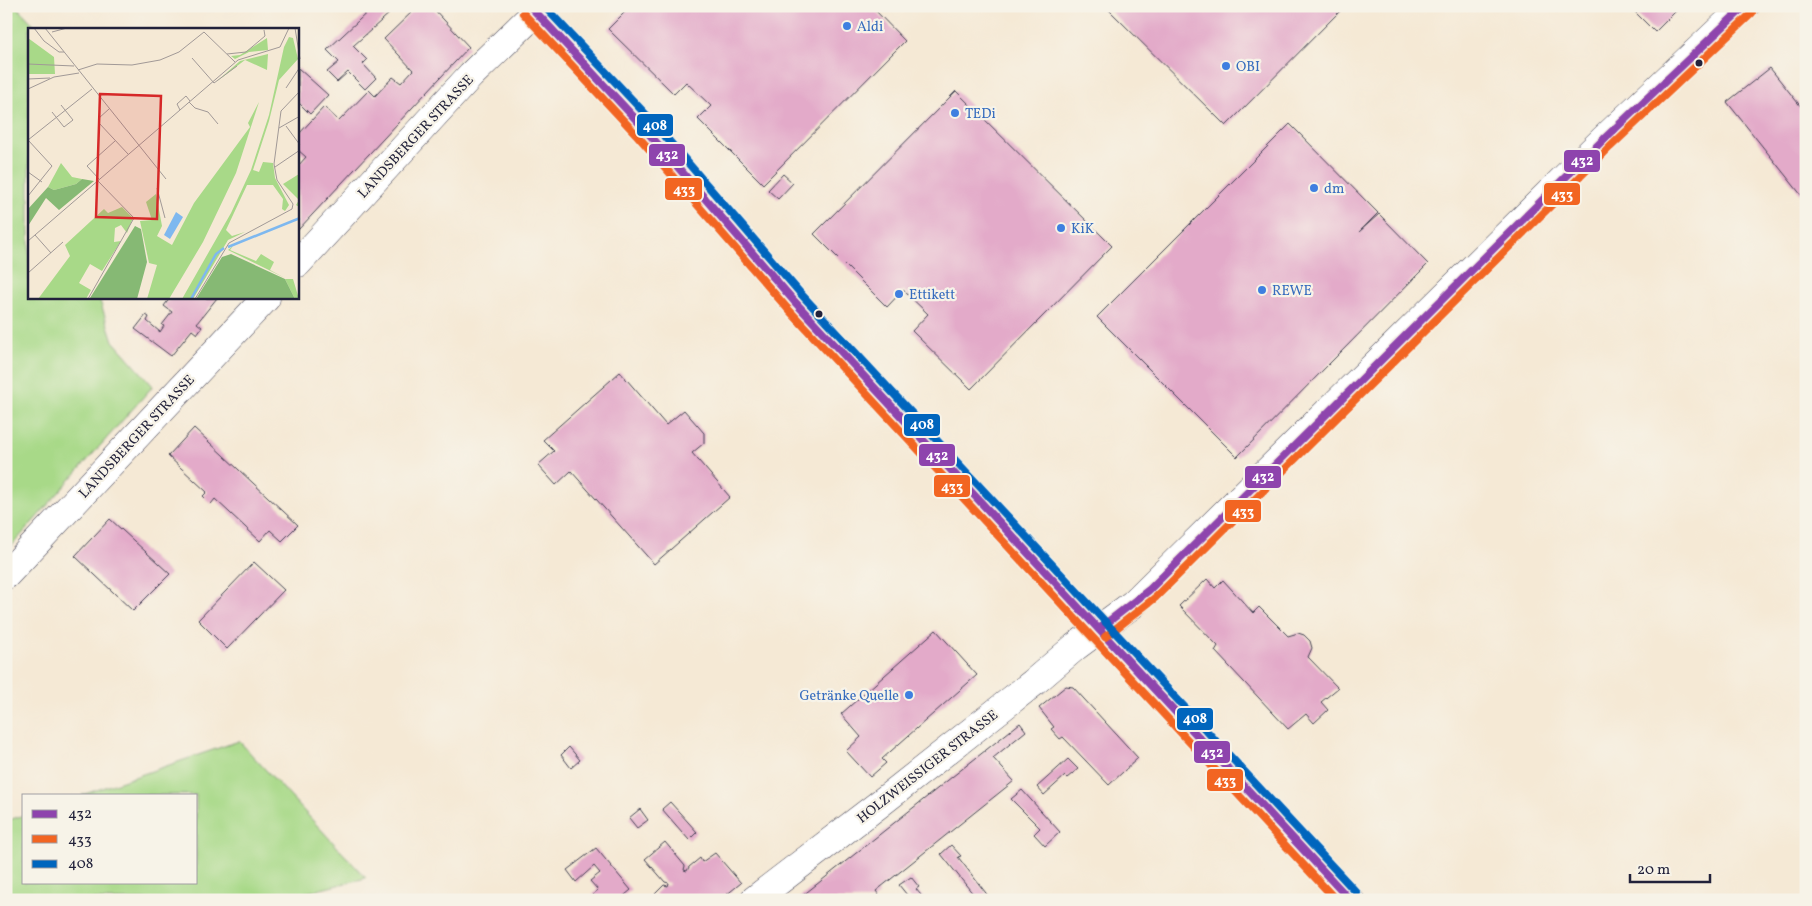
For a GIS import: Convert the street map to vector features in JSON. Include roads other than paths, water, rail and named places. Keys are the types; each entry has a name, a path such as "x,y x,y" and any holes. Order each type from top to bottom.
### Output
{"street":[{"name":"HOLZWEISSIGER STRASSE","path":"754,900 893,793 1099,629 1134,604 1602,140 1745,6"},
{"path":"533,9 643,127 800,307 1350,900"},
{"name":"LANDSBERGER STRASSE","path":"299,263 533,9"},
{"name":"LANDSBERGER STRASSE","path":"6,575 265,299"}],"place":[{"name":"Aldi","path":"847,26"},
{"name":"OBI","path":"1226,66"},
{"name":"TEDi","path":"955,113"},
{"name":"dm","path":"1314,188"},
{"name":"KiK","path":"1061,228"},
{"name":"REWE","path":"1262,290"},
{"name":"Ettikett","path":"899,294"},
{"name":"Getränke Quelle","path":"909,695"}]}
